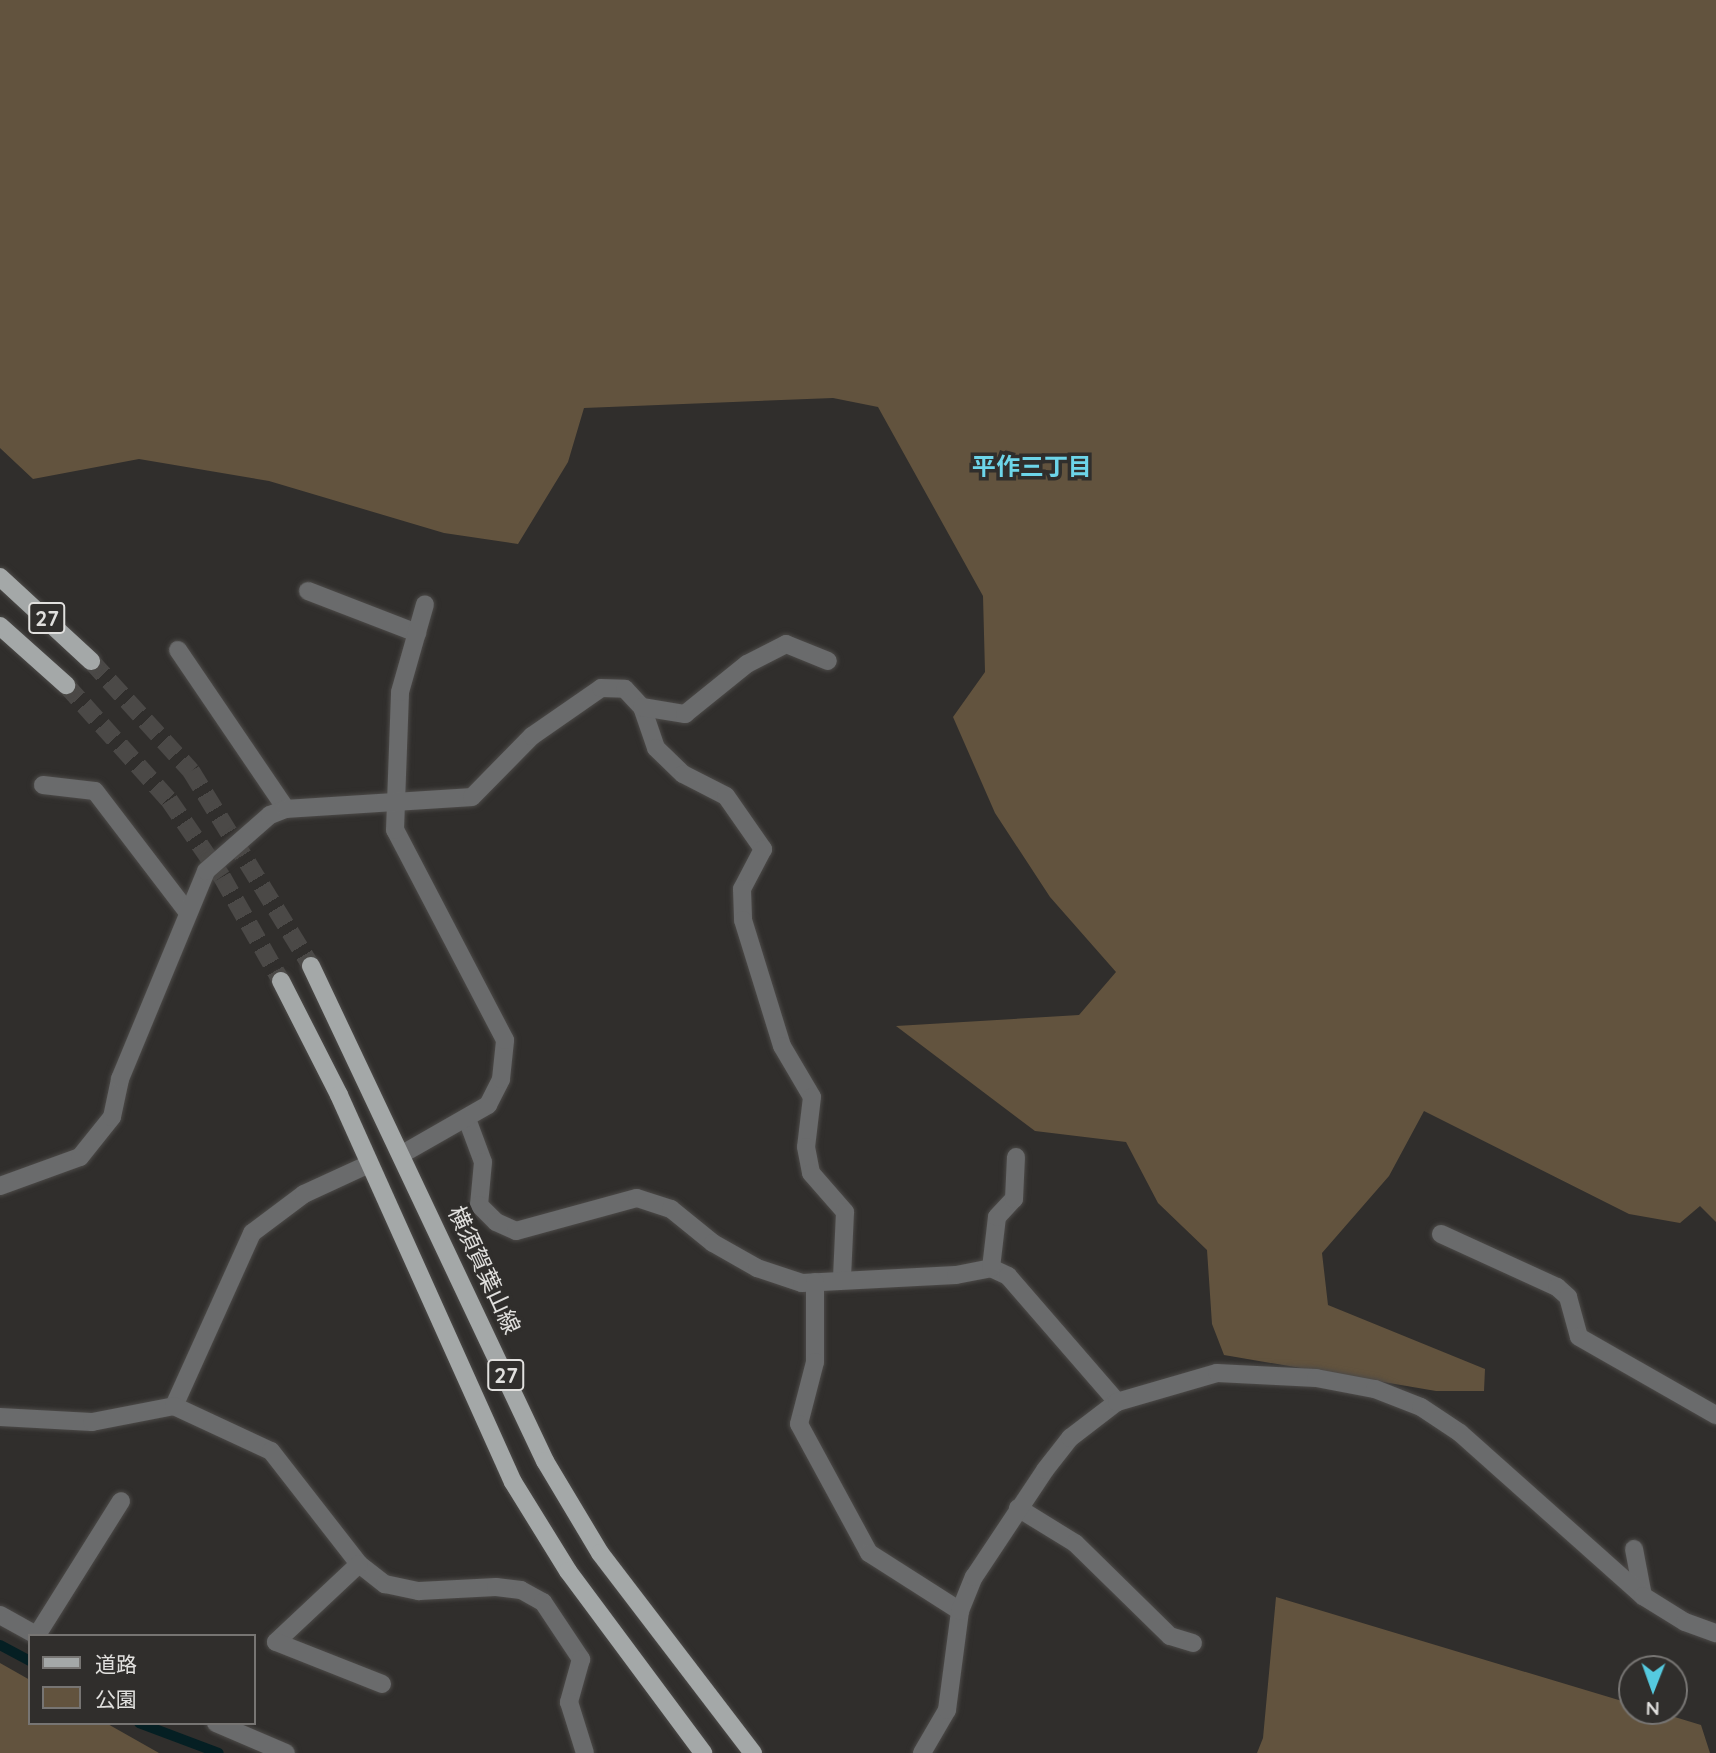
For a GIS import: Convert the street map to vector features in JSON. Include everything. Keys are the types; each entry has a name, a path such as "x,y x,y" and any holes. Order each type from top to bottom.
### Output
{"main road":[{"name":"27","path":"0,577 91,661"},
{"name":"27","path":"0,625 66,685"},
{"name":"横須賀葉山線","path":"311,966 404,1153 545,1461 600,1553 754,1753"},
{"name":"27","path":"281,981 339,1095 367,1165 513,1482 568,1571 703,1753"}],"street":[{"path":"308,591 417,633"},
{"path":"404,1153 488,1105 501,1079 505,1040 395,831 400,692 425,604"},
{"path":"642,707 685,715 747,664 786,644 828,661"},
{"path":"178,650 286,808"},
{"path":"0,1186 80,1157 112,1117 120,1079 186,910 222,852 286,808 396,804 472,797 533,736 601,688 625,689 642,707 656,748 683,774 726,796 763,849 742,889 743,920 782,1046 812,1097 806,1147 811,1173 845,1212 842,1279"},
{"path":"43,785 95,791 186,910"},
{"path":"467,1119 483,1162 479,1205 496,1222 516,1231 637,1198 670,1209 713,1243 757,1268 802,1283 956,1275 991,1268 1008,1276 1117,1402"},
{"path":"991,1268 997,1216 1014,1199 1016,1157"},
{"path":"174,1406 252,1233 304,1194 367,1165"},
{"path":"1441,1234 1557,1287 1568,1297 1579,1337 1716,1415"},
{"path":"815,1282 815,1362 799,1424 869,1553 960,1611"},
{"path":"922,1753 947,1710 960,1611 974,1577 1018,1508 1070,1438 1117,1402 1217,1373 1317,1378 1375,1389 1421,1407 1460,1433 1643,1595 1685,1622 1716,1633"},
{"path":"0,1417 92,1422 174,1406 271,1451 359,1564 385,1584 419,1591 496,1587 521,1590 543,1602 581,1659 569,1702 585,1753"},
{"path":"38,1634 121,1501"},
{"path":"1018,1508 1075,1544 1170,1636 1193,1643"},
{"path":"1634,1549 1643,1595"},
{"path":"359,1564 276,1642 382,1684"},
{"path":"0,1615 35,1634"},
{"path":"221,1725 286,1753"}],"green space":[{"path":"0,0 1716,0 1716,1222 1700,1206 1680,1223 1629,1214 1424,1111 1389,1176 1322,1253 1328,1305 1485,1369 1484,1391 1436,1391 1224,1355 1212,1324 1207,1250 1158,1203 1126,1142 1035,1131 896,1026 1079,1015 1116,972 1050,897 995,813 953,717 985,672 983,596 878,407 833,398 584,408 568,462 518,544 444,533 269,481 139,459 33,479 0,448"},
{"path":"1276,1597 1618,1700 1618,1725 1688,1725 1688,1721 1701,1725 1710,1753 1257,1753 1263,1738"},
{"path":"0,1663 28,1679 28,1725 110,1725 159,1753 0,1753"}],"waterway":[{"path":"0,1645 28,1660"},
{"path":"144,1725 219,1753"}],"tunnel":[{"path":"91,661 191,771 311,966"},
{"path":"66,685 169,800 222,877 281,981"}],"district":[{"name":"平作三丁目","path":"1032,467"}]}
